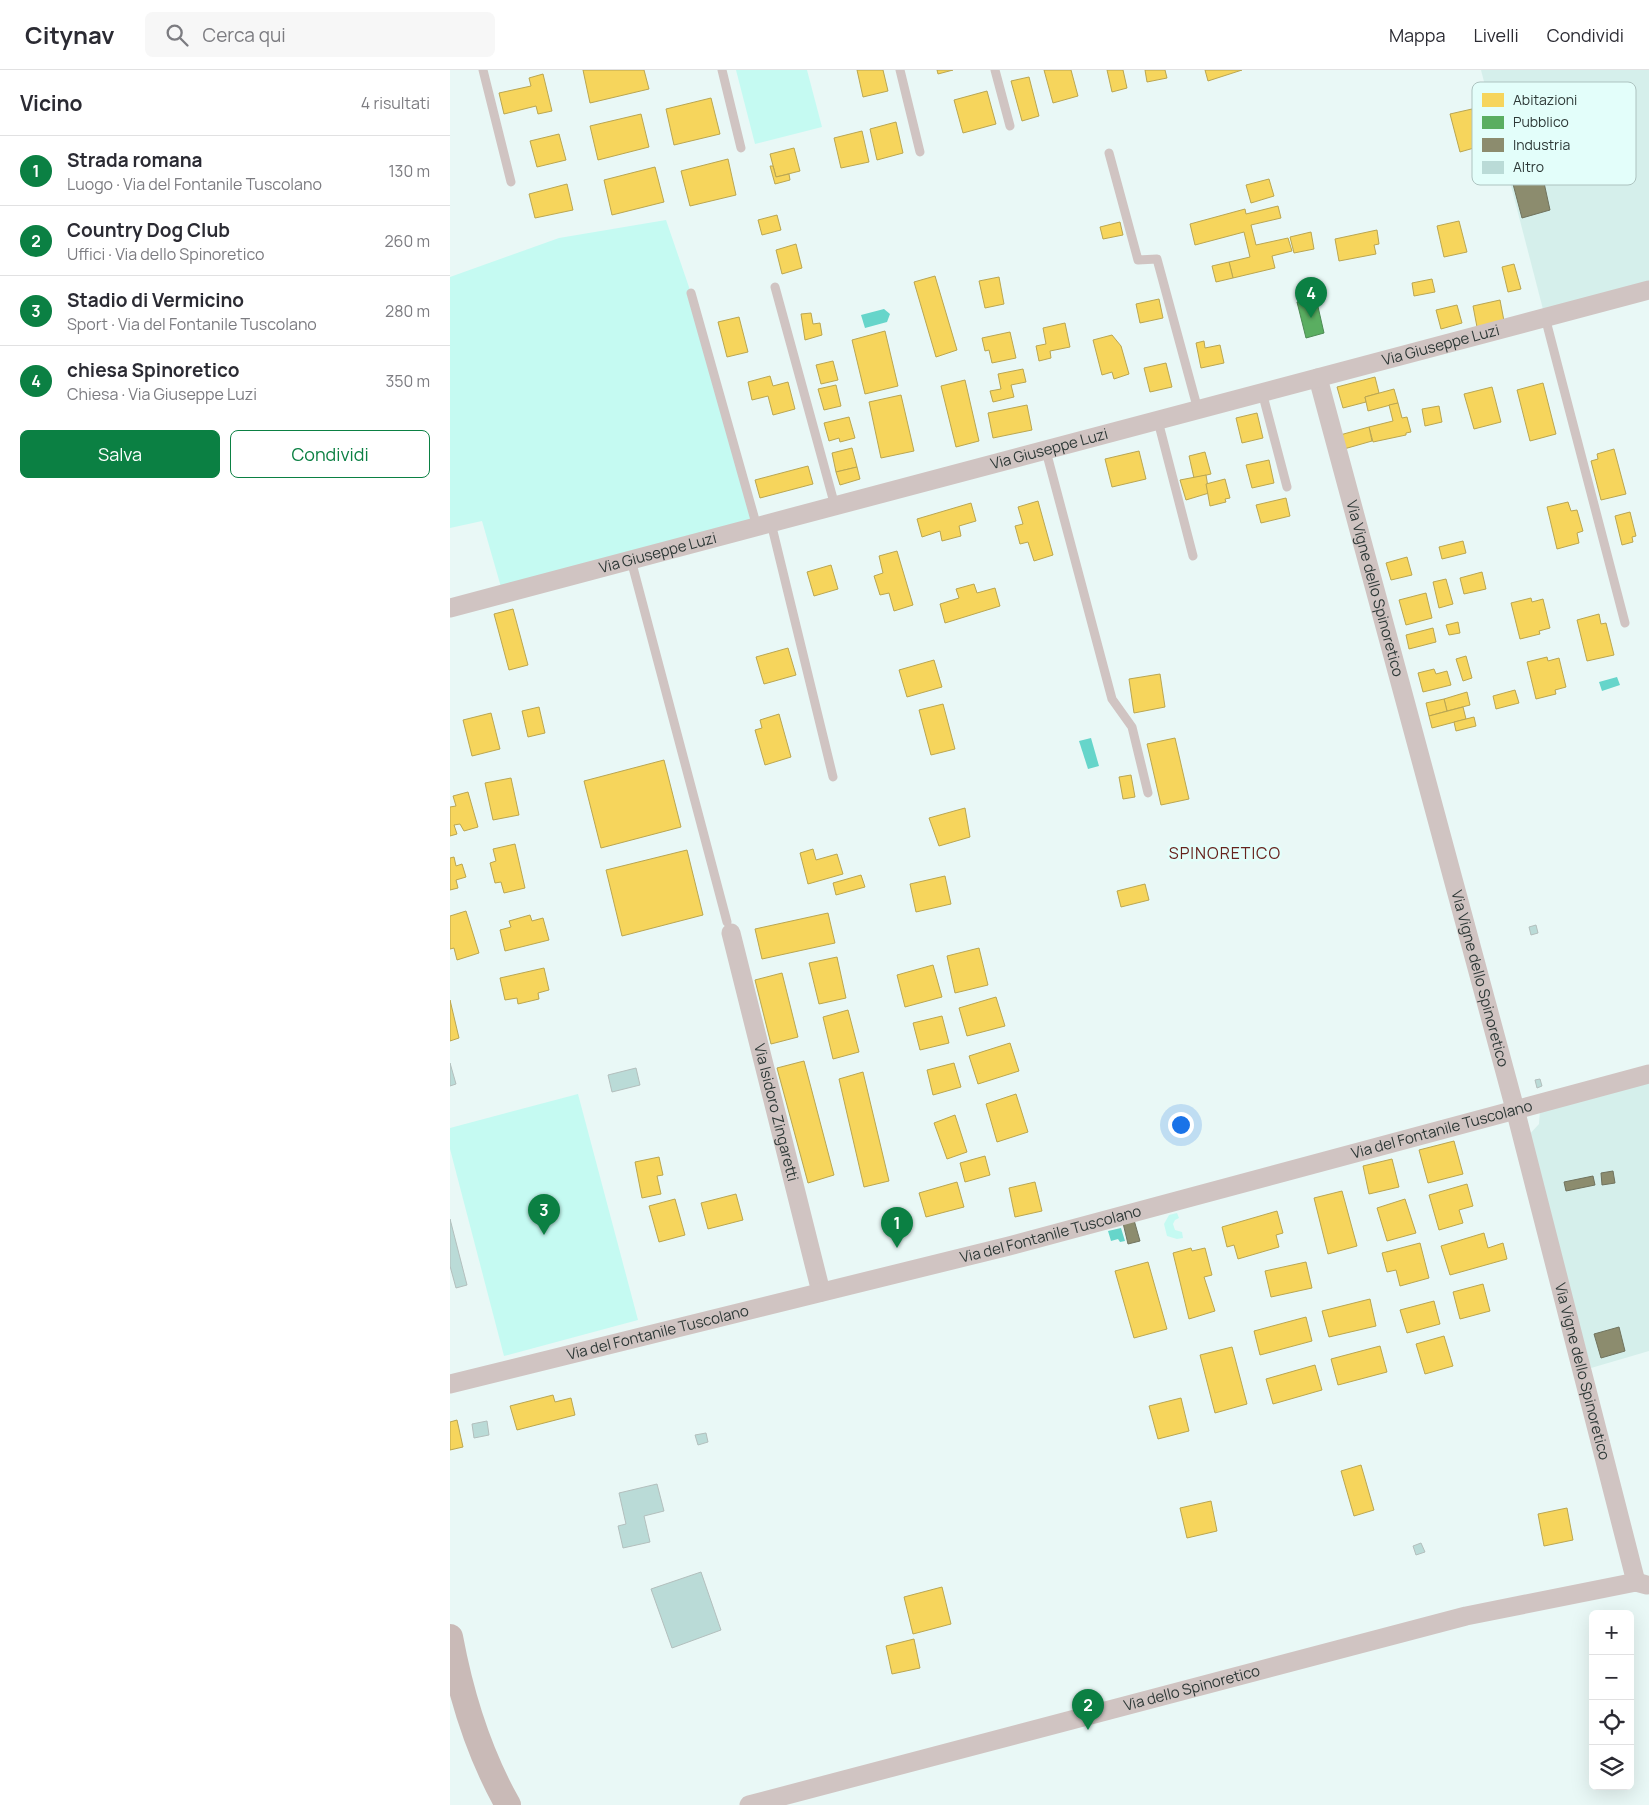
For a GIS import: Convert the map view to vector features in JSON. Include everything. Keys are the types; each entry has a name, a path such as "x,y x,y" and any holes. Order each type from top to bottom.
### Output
{"main road":[{"path":"450,1637 456,1693 508,1805"}],"street":[{"name":"Via Giuseppe Luzi","path":"450,608 1649,290"},
{"name":"Via Vigne dello Spinoretico","path":"1318,378 1643,1584"},
{"name":"Via Isidoro Zingaretti","path":"729,927 821,1292"},
{"name":"Via del Fontanile Tuscolano","path":"450,1384 1009,1246 1649,1074"},
{"name":"Via dello Spinoretico","path":"749,1805 1466,1616 1643,1584"}],"lane":[{"path":"483,70 511,182"},
{"path":"722,70 741,148"},
{"path":"900,70 920,152"},
{"path":"995,70 1010,126"},
{"path":"1109,153 1138,260 1158,259 1198,410"},
{"path":"775,287 835,506"},
{"path":"691,293 764,525 833,777"},
{"path":"1545,317 1625,623"},
{"path":"1262,392 1287,487"},
{"path":"1158,421 1193,556"},
{"path":"1046,451 1112,699 1132,726 1148,793"},
{"path":"631,560 729,927"}],"shaded area":[{"path":"1481,70 1649,70 1649,290 1545,317 1511,185 1636,185 1636,82 1484,82"},
{"path":"1649,1083 1649,1351 1591,1368 1528,1136 1539,1124 1540,1110"}],"green space":[{"path":"736,70 807,70 822,127 755,144"},
{"path":"666,220 691,293 757,527 503,594 482,521 450,528 450,277 559,238"},
{"path":"578,1094 638,1320 504,1356 450,1149 450,1128"},
{"path":"1177,1213 1179,1218 1173,1224 1175,1230 1182,1232 1183,1238 1177,1239 1167,1236 1164,1224 1169,1215"}],"water":[{"path":"884,309 890,314 887,322 865,328 861,315"},
{"path":"1617,677 1620,685 1602,691 1599,682"},
{"path":"1091,738 1099,766 1088,769 1079,741"},
{"path":"1121,1228 1125,1241 1120,1242 1118,1239 1111,1241 1108,1231"}],"building: Abitazioni":[{"path":"583,70 644,70 649,89 590,103"},
{"path":"857,70 883,70 888,91 863,97"},
{"path":"937,70 953,70 938,74"},
{"path":"1044,70 1071,70 1078,96 1053,103"},
{"path":"1107,70 1123,70 1127,88 1112,92"},
{"path":"1145,70 1165,70 1167,78 1147,82"},
{"path":"1205,70 1242,70 1208,81"},
{"path":"543,74 552,111 538,114 536,106 504,114 499,93 531,86 529,78"},
{"path":"1029,77 1039,116 1022,121 1011,81"},
{"path":"987,91 996,124 963,133 954,100"},
{"path":"711,98 720,134 674,145 666,109"},
{"path":"1472,109 1472,149 1460,152 1450,114"},
{"path":"641,114 649,147 598,160 590,126"},
{"path":"896,122 903,153 877,160 870,129"},
{"path":"862,131 869,162 841,168 834,138"},
{"path":"559,134 566,160 537,167 530,141"},
{"path":"794,148 800,171 776,177 770,154"},
{"path":"728,159 736,195 690,206 681,171"},
{"path":"770,166 773,166 776,177 789,174 790,180 775,184"},
{"path":"655,167 664,202 612,215 604,180"},
{"path":"1269,179 1274,196 1251,203 1246,185"},
{"path":"567,184 573,210 535,218 529,194"},
{"path":"1278,206 1281,218 1251,225 1256,245 1288,238 1292,251 1272,256 1275,268 1233,278 1229,262 1250,257 1244,232 1195,245 1190,224 1245,209 1246,214"},
{"path":"777,215 781,230 762,235 758,220"},
{"path":"1459,221 1467,252 1444,257 1437,226"},
{"path":"1120,222 1123,235 1103,239 1100,227"},
{"path":"1377,230 1379,244 1374,245 1376,254 1339,261 1335,239"},
{"path":"1311,232 1314,249 1294,253 1290,237"},
{"path":"796,244 802,268 782,274 776,250"},
{"path":"1229,262 1233,278 1216,282 1212,266"},
{"path":"1514,264 1521,289 1508,292 1502,267"},
{"path":"935,276 957,350 936,357 914,282"},
{"path":"999,277 1004,304 985,308 979,281"},
{"path":"1432,279 1435,292 1414,296 1412,283"},
{"path":"1159,299 1163,318 1140,323 1136,304"},
{"path":"1500,300 1504,321 1477,327 1473,306"},
{"path":"1457,305 1462,323 1441,329 1436,310"},
{"path":"811,313 813,324 820,323 822,335 805,340 801,314"},
{"path":"739,317 748,352 727,357 718,322"},
{"path":"1065,323 1070,347 1050,351 1051,358 1039,361 1036,346 1046,344 1043,328"},
{"path":"885,331 898,386 865,394 852,340"},
{"path":"1010,332 1016,358 992,363 989,350 985,351 982,338"},
{"path":"1112,335 1121,346 1129,374 1114,379 1112,372 1102,375 1093,340"},
{"path":"1204,341 1205,348 1220,345 1224,363 1201,368 1196,343"},
{"path":"833,361 838,380 821,384 816,365"},
{"path":"1166,363 1172,387 1150,392 1144,368"},
{"path":"1023,369 1026,382 1011,385 1014,397 993,402 990,391 1001,389 998,374"},
{"path":"770,376 773,386 788,382 795,409 773,415 768,396 752,400 748,382"},
{"path":"1375,377 1379,393 1365,397 1366,402 1343,408 1337,387"},
{"path":"965,380 979,441 956,447 941,386"},
{"path":"1543,383 1556,434 1530,441 1517,390"},
{"path":"836,385 841,406 824,410 818,389"},
{"path":"1492,387 1501,422 1474,429 1464,394"},
{"path":"1394,389 1398,403 1368,411 1365,397"},
{"path":"901,395 914,451 881,458 869,402"},
{"path":"1398,403 1402,418 1407,417 1411,432 1406,433 1406,435 1373,442 1369,427 1393,421 1389,405"},
{"path":"1027,405 1032,430 993,438 988,413"},
{"path":"1439,406 1442,422 1425,426 1422,409"},
{"path":"1257,413 1263,438 1242,443 1236,418"},
{"path":"849,417 855,438 840,442 839,438 829,441 824,423"},
{"path":"1369,427 1372,441 1344,449 1340,435"},
{"path":"852,448 857,467 836,472 832,453"},
{"path":"1614,449 1626,494 1601,500 1591,461 1598,459 1597,454"},
{"path":"1139,451 1146,479 1112,487 1105,459"},
{"path":"1205,452 1211,474 1194,478 1189,456"},
{"path":"1269,460 1274,483 1252,488 1246,465"},
{"path":"808,466 813,484 760,498 755,480"},
{"path":"857,467 860,479 840,485 836,472"},
{"path":"1206,475 1209,493 1186,500 1180,480"},
{"path":"1225,479 1230,498 1225,499 1226,502 1210,506 1206,484"},
{"path":"1286,498 1290,516 1261,523 1256,505"},
{"path":"1038,501 1053,555 1034,561 1028,542 1020,544 1015,526 1023,524 1018,507"},
{"path":"1568,502 1571,511 1577,510 1583,531 1577,533 1579,543 1557,549 1547,507"},
{"path":"971,503 976,521 959,526 961,536 942,541 940,531 922,537 917,519"},
{"path":"1630,512 1636,536 1632,537 1633,542 1622,545 1615,516"},
{"path":"1463,541 1466,553 1442,559 1439,547"},
{"path":"897,551 913,605 894,611 889,593 880,595 874,576 883,573 879,556"},
{"path":"1407,557 1412,575 1391,580 1386,563"},
{"path":"831,565 838,589 814,596 807,572"},
{"path":"1482,572 1486,589 1464,594 1460,578"},
{"path":"1446,579 1453,604 1439,608 1433,582"},
{"path":"974,584 977,593 995,588 1000,606 945,623 940,604 959,598 956,589"},
{"path":"1426,593 1432,618 1406,625 1399,600"},
{"path":"1531,598 1532,602 1543,599 1550,628 1539,631 1540,634 1520,639 1511,603"},
{"path":"513,609 528,665 509,670 494,614"},
{"path":"1599,614 1601,624 1606,623 1614,655 1587,661 1577,620"},
{"path":"1458,622 1460,633 1449,635 1446,625"},
{"path":"1433,628 1436,642 1409,649 1406,635"},
{"path":"788,648 796,675 764,684 756,657"},
{"path":"1466,656 1472,678 1463,681 1456,659"},
{"path":"1547,657 1548,661 1559,658 1566,687 1555,690 1556,694 1536,699 1527,662"},
{"path":"934,660 942,687 907,697 899,670"},
{"path":"1434,669 1436,674 1447,671 1451,685 1423,692 1418,673"},
{"path":"1160,674 1165,707 1134,713 1129,679"},
{"path":"1515,690 1519,703 1496,709 1493,696"},
{"path":"1467,692 1470,705 1447,711 1444,699"},
{"path":"1444,699 1447,711 1429,716 1426,703"},
{"path":"943,704 955,749 931,755 919,710"},
{"path":"539,707 545,733 528,737 522,711"},
{"path":"1463,707 1466,719 1432,728 1429,716"},
{"path":"491,713 500,749 472,756 463,720"},
{"path":"779,714 791,757 765,765 755,730 762,728 760,720"},
{"path":"1474,717 1476,726 1456,731 1454,722"},
{"path":"1175,738 1189,799 1161,805 1147,744"},
{"path":"664,760 681,827 601,848 584,781"},
{"path":"1131,775 1135,797 1123,799 1119,777"},
{"path":"511,778 519,815 493,820 485,783"},
{"path":"468,792 478,827 464,831 460,824 454,825 457,834 450,836 450,807 456,806 453,796"},
{"path":"965,808 970,837 939,846 929,818"},
{"path":"515,844 525,888 504,893 501,882 495,883 490,863 496,861 493,849"},
{"path":"813,849 816,860 837,854 843,874 808,884 800,853"},
{"path":"687,850 703,915 622,936 606,870"},
{"path":"454,857 456,866 462,864 466,877 456,880 458,888 450,890 450,858"},
{"path":"861,875 865,887 836,895 833,883"},
{"path":"945,876 951,904 916,912 910,884"},
{"path":"1145,884 1149,900 1121,907 1117,891"},
{"path":"466,911 479,953 457,960 454,948 450,949 450,916"},
{"path":"828,913 835,943 762,959 755,929"},
{"path":"530,915 532,921 543,918 549,940 505,951 500,930 511,927 509,921"},
{"path":"979,948 988,985 955,993 947,956"},
{"path":"837,957 846,998 819,1004 809,963"},
{"path":"933,965 942,997 905,1007 897,975"},
{"path":"544,968 549,990 538,993 539,999 518,1004 517,998 505,1000 500,978"},
{"path":"782,973 798,1037 771,1044 755,980"},
{"path":"996,997 1005,1026 967,1036 959,1008"},
{"path":"450,1000 459,1038 450,1041"},
{"path":"848,1010 859,1052 833,1059 823,1017"},
{"path":"942,1016 949,1043 920,1050 913,1023"},
{"path":"1010,1043 1019,1071 978,1084 969,1056"},
{"path":"804,1061 834,1175 808,1183 777,1068"},
{"path":"954,1063 961,1087 933,1095 927,1070"},
{"path":"863,1072 889,1181 864,1187 839,1079"},
{"path":"1016,1094 1028,1132 997,1142 986,1104"},
{"path":"955,1115 967,1152 947,1159 934,1123"},
{"path":"1454,1141 1463,1174 1428,1183 1419,1150"},
{"path":"985,1156 990,1175 965,1182 960,1163"},
{"path":"659,1157 663,1175 657,1176 661,1194 642,1198 635,1162"},
{"path":"1392,1159 1399,1187 1369,1194 1363,1166"},
{"path":"957,1182 964,1207 926,1217 919,1193"},
{"path":"1035,1182 1042,1211 1015,1217 1009,1188"},
{"path":"1467,1184 1473,1206 1459,1210 1463,1223 1439,1230 1429,1195"},
{"path":"1342,1191 1357,1246 1328,1254 1314,1198"},
{"path":"736,1194 743,1220 708,1229 701,1203"},
{"path":"675,1199 685,1235 659,1242 649,1206"},
{"path":"1405,1199 1416,1233 1387,1241 1377,1208"},
{"path":"1277,1211 1283,1233 1276,1235 1279,1247 1238,1259 1234,1245 1227,1247 1222,1227"},
{"path":"1484,1233 1488,1248 1503,1243 1507,1259 1450,1275 1441,1246"},
{"path":"1420,1243 1429,1278 1400,1286 1396,1270 1387,1272 1382,1253"},
{"path":"1191,1248 1192,1251 1205,1248 1212,1275 1204,1277 1215,1311 1189,1319 1173,1253"},
{"path":"1148,1262 1167,1329 1134,1338 1115,1271"},
{"path":"1306,1262 1312,1288 1271,1297 1265,1271"},
{"path":"1483,1284 1490,1311 1460,1319 1453,1292"},
{"path":"1370,1299 1376,1326 1329,1337 1322,1311"},
{"path":"1434,1301 1440,1324 1407,1333 1400,1310"},
{"path":"1306,1317 1312,1341 1260,1355 1254,1331"},
{"path":"1444,1336 1453,1366 1425,1374 1416,1344"},
{"path":"1380,1346 1387,1372 1338,1385 1331,1359"},
{"path":"1232,1347 1247,1404 1215,1413 1200,1355"},
{"path":"1315,1365 1322,1390 1273,1404 1266,1379"},
{"path":"553,1395 555,1402 571,1398 575,1415 517,1430 510,1406"},
{"path":"1181,1398 1189,1431 1158,1439 1149,1406"},
{"path":"457,1420 463,1447 450,1450 450,1422"},
{"path":"1361,1465 1374,1510 1354,1516 1341,1471"},
{"path":"1211,1501 1217,1531 1187,1538 1180,1508"},
{"path":"1567,1508 1573,1540 1544,1546 1538,1514"},
{"path":"942,1587 951,1624 913,1634 904,1597"},
{"path":"914,1639 920,1668 892,1674 886,1646"}],"building: Pubblico":[{"path":"1316,298 1324,333 1306,338 1297,302"}],"building: Industria":[{"path":"1513,185 1545,185 1550,210 1522,218"},
{"path":"1613,1171 1615,1183 1602,1185 1601,1173"},
{"path":"1593,1176 1595,1185 1566,1191 1564,1182"},
{"path":"1134,1220 1140,1241 1128,1244 1123,1223"},
{"path":"1619,1327 1625,1351 1601,1358 1594,1334"}],"building: Altro":[{"path":"1536,925 1538,933 1531,935 1529,927"},
{"path":"450,1063 456,1084 450,1086"},
{"path":"636,1068 640,1085 612,1092 608,1075"},
{"path":"1540,1079 1542,1086 1537,1088 1535,1080"},
{"path":"450,1219 467,1285 456,1288 450,1266"},
{"path":"487,1421 489,1435 474,1438 472,1424"},
{"path":"706,1433 708,1442 698,1445 695,1435"},
{"path":"657,1484 664,1511 644,1516 650,1542 623,1548 618,1526 626,1524 619,1493"},
{"path":"1421,1543 1425,1552 1416,1555 1413,1546"},
{"path":"701,1572 721,1630 672,1648 651,1589"}],"place":[{"name":"chiesa Spinoretico","path":"1311,318"},
{"name":"Stadio di Vermicino","path":"544,1235"},
{"name":"Strada romana","path":"897,1248"},
{"name":"Country Dog Club","path":"1088,1730"}],"district":[{"name":"SPINORETICO","path":"1225,853"}]}
